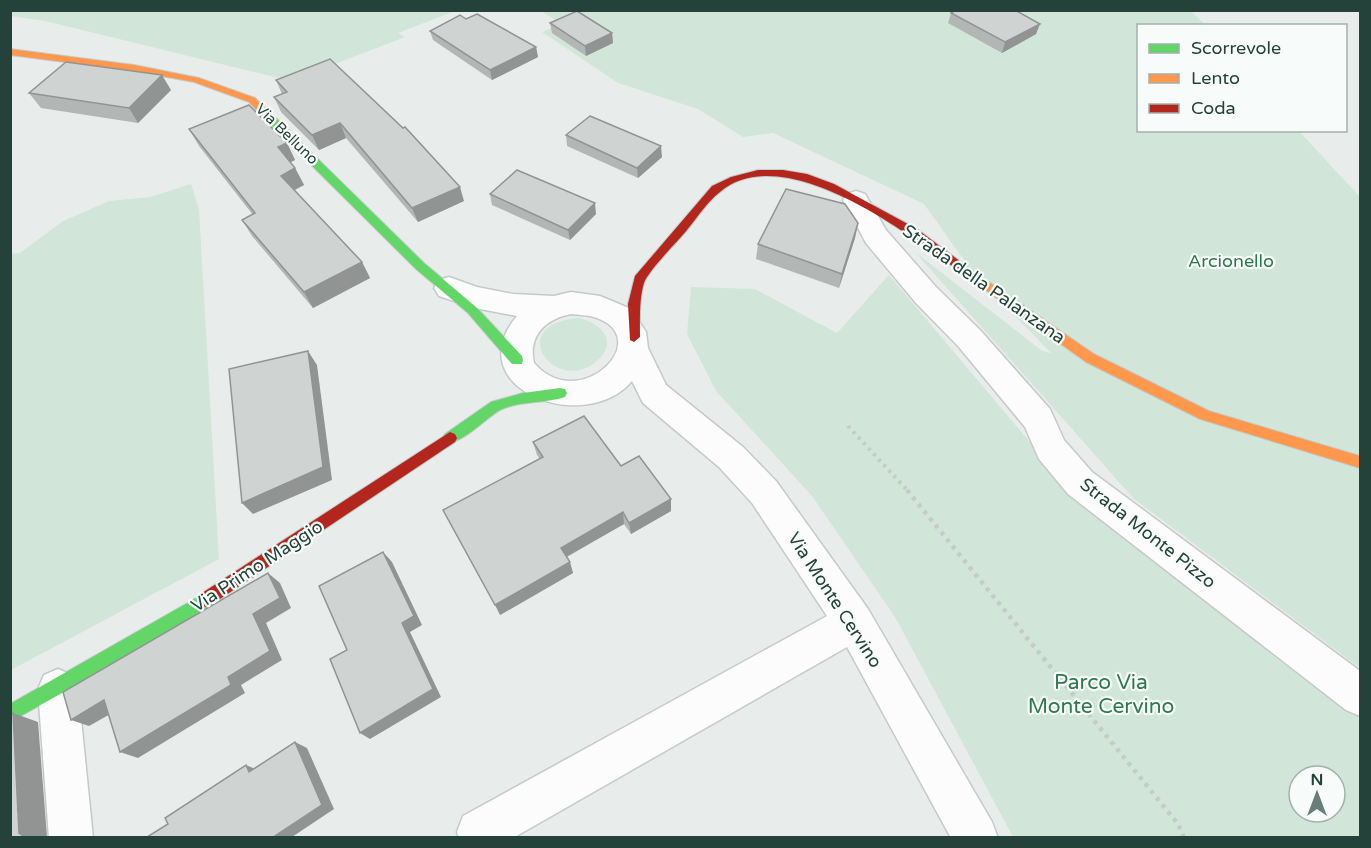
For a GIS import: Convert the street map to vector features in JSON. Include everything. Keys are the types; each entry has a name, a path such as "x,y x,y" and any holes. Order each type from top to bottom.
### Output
{"street":[{"name":"Via Belluno","path":"10,52 130,68 227,88 252,100 420,266 449,288 500,337 518,362"},
{"name":"Strada della Palanzana","path":"639,279 716,189 735,179 758,173 807,177 856,200 952,258 1090,358 1205,415 1360,462"},
{"name":"Strada Monte Pizzo","path":"856,200 876,236 926,295 969,338 1038,419 1052,449 1080,483 1360,696"},
{"path":"593,390 620,375 629,363 634,343 634,304 639,279 539,314 527,324 519,336 516,348 518,362 531,381 544,389 560,393 625,390 654,394"},
{"name":"Via Belluno","path":"449,288 473,299 496,304 562,305"},
{"path":"562,305 588,303 611,310 628,324 634,343"},
{"name":"Via Monte Cervino","path":"634,343 654,394 731,456 764,492 854,622 976,837"},
{"name":"Via Primo Maggio","path":"496,406 518,362"},
{"name":"Via Primo Maggio","path":"10,714 58,689 258,569 496,406 523,398 560,393"},
{"path":"479,832 854,622"},
{"path":"58,689 71,837"}],"path":[{"path":"848,426 901,482 1178,824 1184,837"}],"green space":[{"path":"11,10 455,11 398,33 405,37 291,81 45,21 11,16"},
{"name":"Arcionello","path":"541,11 1191,11 1204,24 1137,24 1137,132 1300,132 1360,197 1360,668 1134,499 915,252 1041,350 1052,354 974,274 924,204 773,133 743,137 698,109 618,83 542,32 562,24"},
{"path":"191,184 199,209 219,559 11,670 11,254 20,253 63,221 109,201 150,197"},
{"name":"Parco Via Monte Cervino","path":"889,275 1067,486 1360,714 1360,837 1013,837 895,617 812,496 716,391 687,334 691,287 755,289 837,333"},
{"path":"578,318 598,327 606,338 607,345 599,359 583,369 568,370 554,365 544,356 540,345 543,333 555,323"}],"building":[{"path":"956,10 1015,10 1040,24 1005,42 951,13"},
{"path":"577,11 612,33 585,46 550,23"},
{"path":"477,14 536,47 490,70 430,31 460,15 466,19"},
{"path":"330,59 403,128 405,127 460,187 412,208 340,123 312,135 274,97 287,92 276,80"},
{"path":"66,62 162,75 129,108 29,93"},
{"path":"249,105 287,143 278,147 295,168 281,176 362,262 304,292 242,220 255,213 189,129"},
{"path":"590,116 661,146 637,168 566,135"},
{"path":"517,170 595,203 568,230 490,194"},
{"path":"786,189 845,204 858,223 842,274 758,244"},
{"path":"308,351 323,467 242,503 229,369"},
{"path":"584,416 621,466 639,456 671,499 629,523 623,512 561,548 570,562 495,605 443,510 543,457 533,442"},
{"path":"383,552 414,616 402,623 433,689 360,733 330,659 347,650 319,586"},
{"path":"268,573 280,598 253,614 270,651 228,677 231,685 120,752 104,700 71,720 63,692"},
{"path":"13,713 19,833 23,837 10,837 10,714"},
{"path":"295,742 322,805 275,837 147,837 168,824 165,818 246,765 249,772"}],"traffic: fast":[{"path":"272,120 420,266 472,310 517,360"},
{"path":"450,438 496,406 523,398 560,393"},
{"path":"10,714 205,600"}],"traffic: slow":[{"path":"10,52 134,68 196,80 252,100 272,120"},
{"path":"967,271 1090,358 1205,415 1360,462"}],"traffic: jam":[{"path":"634,337 634,304 639,279 716,189 735,179 758,173 783,173 807,177 830,186 913,232 967,271"},
{"path":"205,600 450,438"}]}
